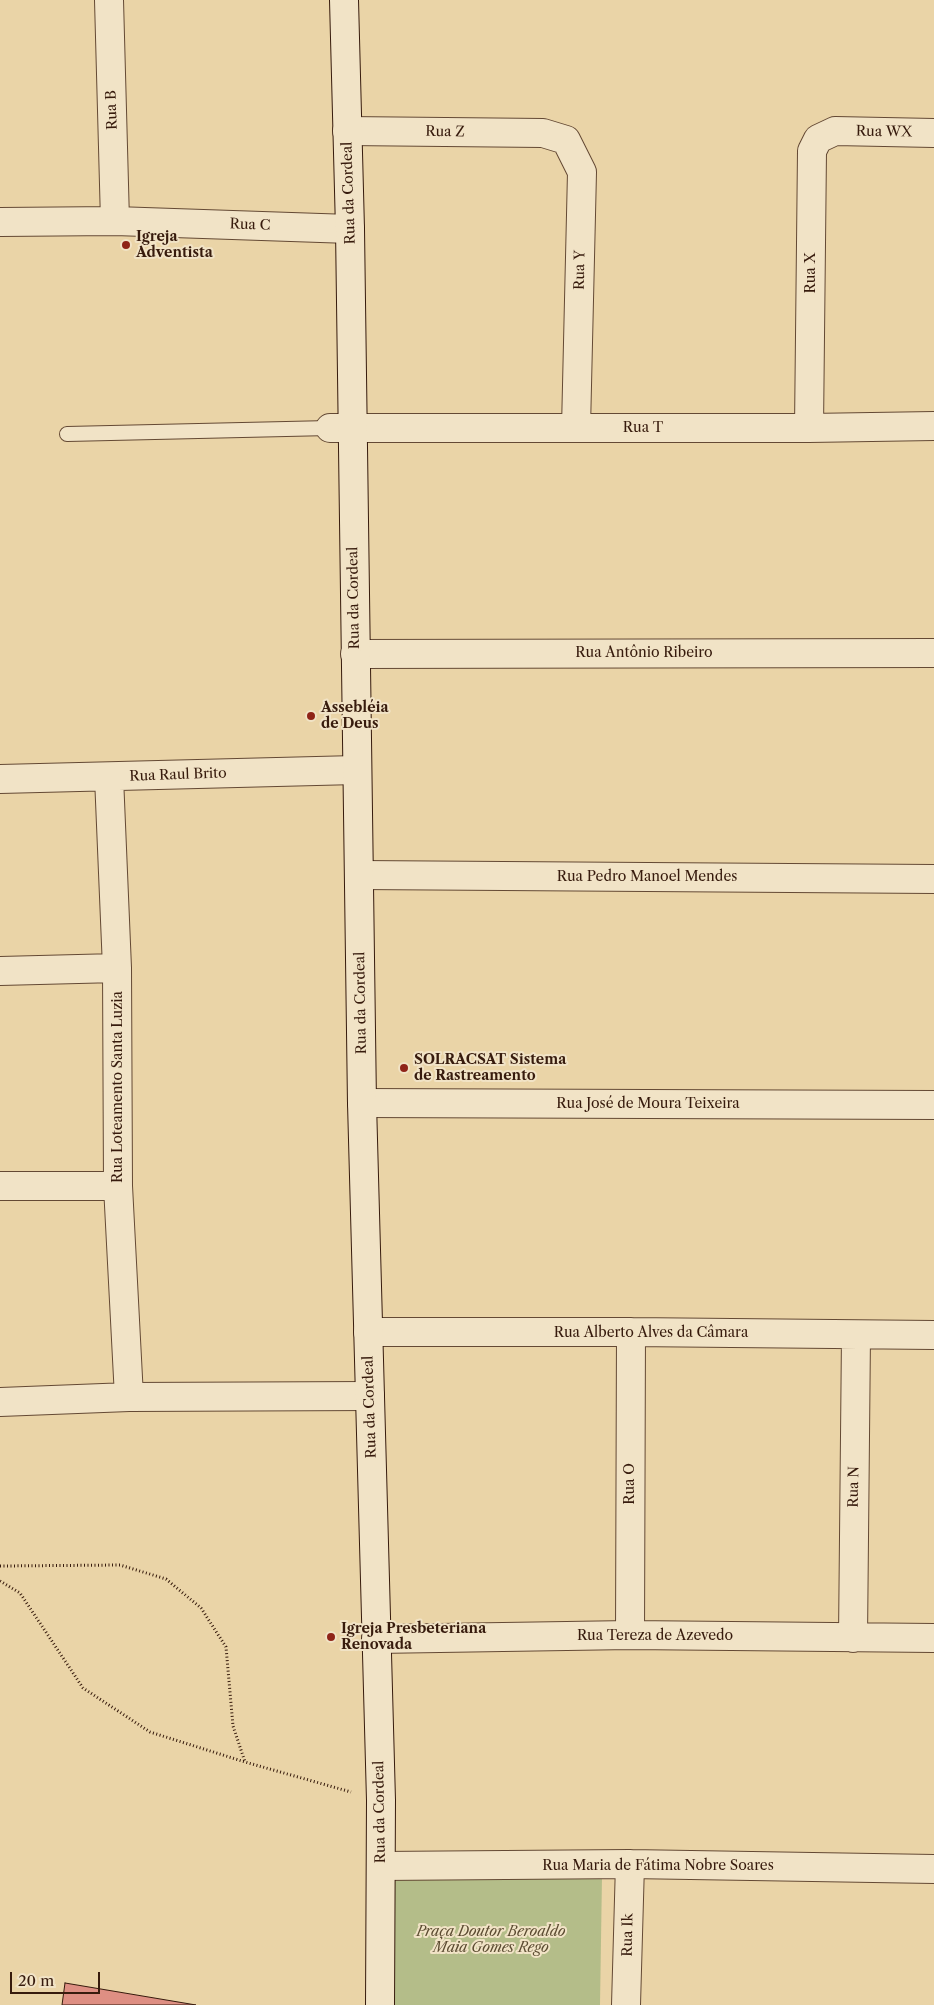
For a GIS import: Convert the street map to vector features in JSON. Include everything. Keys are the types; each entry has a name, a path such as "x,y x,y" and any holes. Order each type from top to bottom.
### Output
{"street":[{"name":"Rua B","path":"109,0 115,221"},
{"name":"Rua da Cordeal","path":"344,0 350,229 341,428 355,654 356,770 360,875 362,1103 381,1800 380,2005"},
{"name":"Rua Z","path":"347,131 543,133"},
{"name":"Rua WX","path":"835,131 934,133"},
{"name":"Rua X","path":"809,428 812,151 818,139 835,131"},
{"name":"Rua Y","path":"543,133 566,140 582,172 576,428"},
{"name":"Rua C","path":"0,222 115,221 350,229"},
{"name":"Rua T","path":"341,428 809,428 934,426"},
{"name":"Rua Antônio Ribeiro","path":"355,654 934,652"},
{"name":"Rua Raul Brito","path":"0,779 356,770"},
{"name":"Rua Loteamento Santa Luzia","path":"109,777 117,968 118,1186 129,1397"},
{"name":"Rua Pedro Manoel Mendes","path":"360,875 934,879"},
{"path":"0,971 117,968"},
{"name":"Rua José de Moura Teixeira","path":"362,1103 934,1105"},
{"path":"0,1186 118,1186"},
{"name":"Rua Alberto Alves da Câmara","path":"368,1332 934,1335"},
{"name":"Rua O","path":"630,1635 631,1332"},
{"name":"Rua N","path":"853,1638 856,1335"},
{"path":"0,1402 129,1397 370,1396"},
{"name":"Rua Tereza de Azevedo","path":"376,1638 630,1635 934,1638"},
{"name":"Rua Maria de Fátima Nobre Soares","path":"381,1866 630,1864 934,1869"},
{"name":"Rua Ik","path":"626,2005 630,1864"}],"lane":[{"path":"67,434 341,428"}],"path":[{"path":"0,1566 120,1566 166,1580 201,1608 226,1647 233,1726 245,1762"},
{"path":"0,1581 20,1593 83,1688 150,1732 245,1762 381,1800"}],"green space":[{"name":"Praça Doutor Beroaldo Maia Gomes Rego","path":"388,1874 602,1876 600,2005 384,2005"}],"building":[{"path":"65,1983 196,2005 62,2005"}],"place":[{"name":"Igreja Adventista","path":"126,245"},
{"name":"Assebléia de Deus","path":"311,716"},
{"name":"SOLRACSAT Sistema de Rastreamento","path":"404,1068"},
{"name":"Igreja Presbeteriana Renovada","path":"331,1637"}]}
